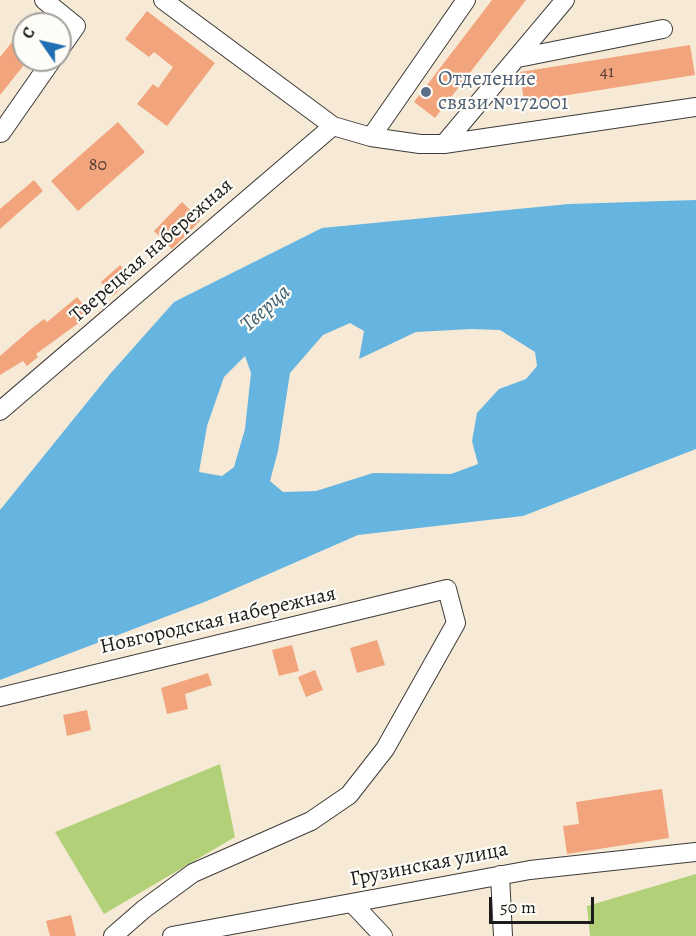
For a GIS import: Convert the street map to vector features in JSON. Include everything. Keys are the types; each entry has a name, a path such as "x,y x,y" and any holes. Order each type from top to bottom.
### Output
{"street":[{"path":"44,0 59,12"},
{"path":"164,0 333,126 371,137 420,144 444,144 696,107"},
{"path":"371,137 466,0"},
{"path":"444,144 518,58 559,2"},
{"path":"518,58 663,29"},
{"path":"0,134 44,72"},
{"name":"Тверецкая набережная","path":"0,411 333,126"},
{"name":"Новгородская набережная","path":"0,697 447,589 456,623 385,749 349,795 311,821 193,873 144,909 113,936"},
{"name":"Грузинская улица","path":"172,936 530,870 696,852"},
{"path":"500,875 503,936"},
{"path":"352,903 383,936"}],"green space":[{"path":"220,764 235,837 104,914 55,832"},
{"path":"696,874 696,936 590,936 587,906"}],"water":[{"name":"Тверца","path":"696,200 696,449 523,516 358,535 207,601 0,680 0,510 110,374 174,302 322,228 569,204","holes":["350,323 364,331 359,359 416,332 500,330 535,352 537,366 526,379 499,389 477,413 472,441 478,464 451,474 373,473 316,491 283,492 270,481 278,451 290,373 323,335","245,356 251,373 245,429 234,467 222,476 199,472 207,426 224,377"]}],"building":[{"path":"492,0 526,0 435,118 414,102"},
{"path":"147,11 215,63 167,126 137,104 153,84 158,88 173,67 154,52 149,57 125,39"},
{"path":"12,42 12,72 18,72 0,95 0,57"},
{"path":"690,45 695,75 524,102 520,72"},
{"path":"118,122 145,152 78,211 51,181"},
{"path":"34,180 43,191 0,229 0,209"},
{"path":"182,202 201,220 172,249 154,231"},
{"path":"120,265 132,278 113,296 101,282"},
{"path":"77,297 91,314 36,354 38,357 27,366 23,361 0,375 0,356 44,319 47,322"},
{"path":"377,640 385,665 357,673 350,648"},
{"path":"292,645 299,671 279,676 272,650"},
{"path":"315,670 323,690 306,697 298,677"},
{"path":"208,673 212,685 185,694 188,709 167,714 161,688"},
{"path":"87,710 91,730 67,736 63,715"},
{"path":"662,789 669,838 567,854 563,826 579,824 576,802"},
{"path":"71,915 76,936 50,936 46,921"}],"place":[{"name":"Отделение связи №172001","path":"426,92"}]}
